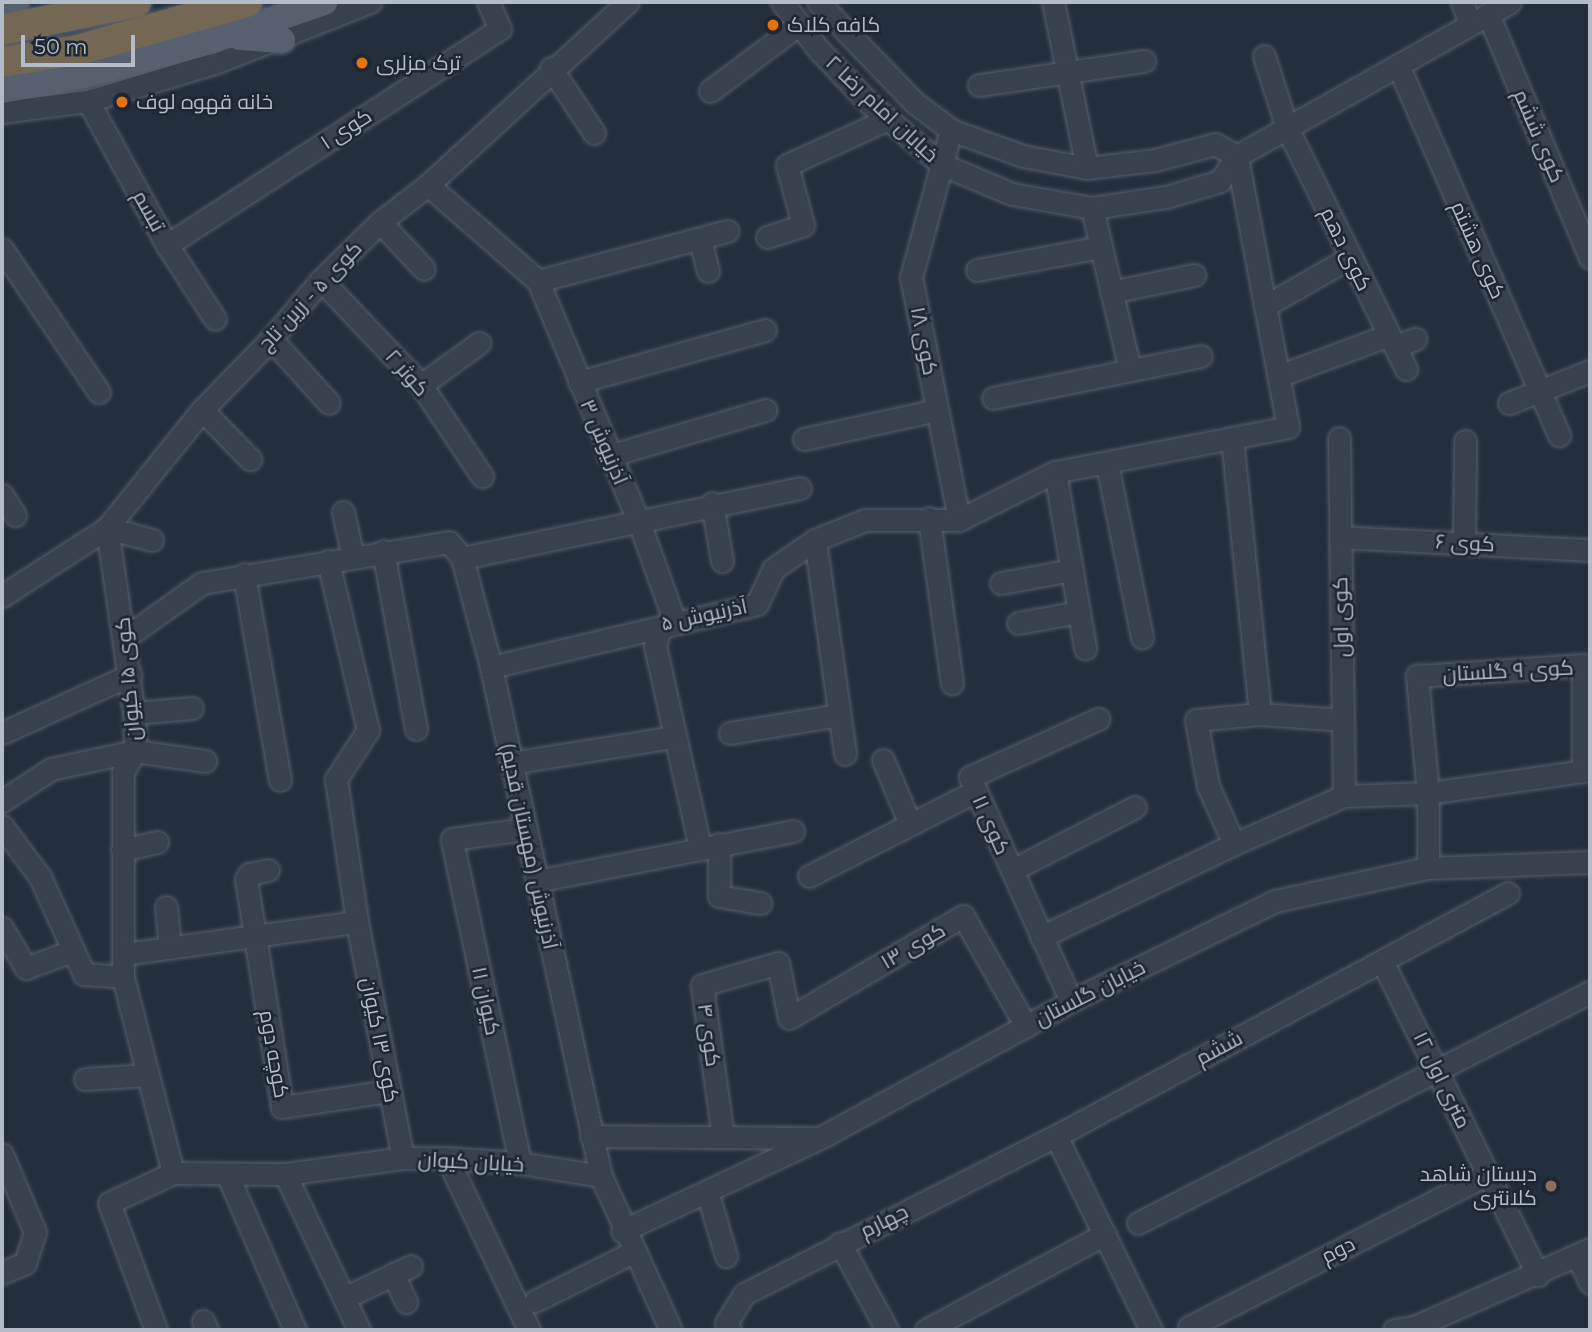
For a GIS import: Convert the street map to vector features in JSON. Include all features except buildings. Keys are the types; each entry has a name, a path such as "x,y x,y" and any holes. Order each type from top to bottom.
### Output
{"highway":[{"path":"2,30 136,2"},
{"path":"2,62 78,50 247,2"}],"main road":[{"path":"2,4 16,2"},
{"path":"2,90 83,75 220,39 324,2"},
{"path":"220,39 282,40"}],"street":[{"path":"2,112 88,101 184,73 282,40 370,2"},
{"name":"کوی ۱","path":"167,244 500,29 488,2"},
{"name":"کوی ۵ - زرین تاج","path":"2,596 107,528 202,410 271,339 321,280 380,222 428,184 551,68 628,2"},
{"name":"خیابان امام رضا ۲","path":"782,2 798,25 888,119 940,164 1012,194 1092,208 1166,197 1220,181 1237,156 1510,2"},
{"name":"خیابان امام رضا ۲","path":"818,2 915,103 951,130 1023,156 1087,168 1155,160 1214,144 1237,156"},
{"path":"1053,2 1087,168"},
{"name":"کوی ششم","path":"1462,2 1479,19 1590,258"},
{"path":"710,91 798,25"},
{"path":"184,73 220,39"},
{"name":"کوی دهم","path":"1264,56 1287,128 1351,257 1379,296 1399,340 1406,369"},
{"path":"979,85 1144,61"},
{"name":"کوی هشتم","path":"1398,65 1559,435"},
{"path":"551,68 594,133"},
{"name":"تبسم","path":"88,101 167,244 215,318"},
{"path":"767,237 803,225 787,165 888,119"},
{"name":"کوی ۱۸","path":"951,130 911,277 959,520"},
{"path":"959,520 1055,472 1288,427 1237,156"},
{"name":"آذرنیوش ۳","path":"428,184 538,281 608,456 639,522 674,620"},
{"path":"1092,208 1130,370"},
{"path":"380,222 424,269"},
{"path":"538,281 727,231"},
{"path":"700,239 708,271"},
{"path":"977,270 1101,247"},
{"path":"2,249 99,393"},
{"path":"1265,306 1351,257"},
{"path":"1111,292 1194,275"},
{"name":"کوثر ۲","path":"321,280 421,385 482,476"},
{"path":"579,382 765,330"},
{"path":"271,339 329,403"},
{"path":"1278,376 1399,340"},
{"path":"421,385 479,343"},
{"path":"993,398 1201,356"},
{"path":"1509,403 1590,371"},
{"path":"202,410 250,459"},
{"path":"608,456 765,410"},
{"path":"804,439 937,410"},
{"path":"1232,438 1260,714"},
{"name":"کوی اول","path":"1339,438 1344,796"},
{"path":"1464,543 1465,440"},
{"path":"1107,464 1142,637"},
{"path":"1055,472 1085,648"},
{"path":"126,637 202,583 449,542 461,558 639,522 712,503 800,488"},
{"path":"2,495 15,515"},
{"path":"712,503 722,561"},
{"path":"343,512 353,557"},
{"path":"929,518 952,683"},
{"name":"آذرنیوش ۵","path":"491,667 674,620 757,604 773,569 815,540 865,520 959,520"},
{"path":"107,528 152,540"},
{"name":"کوی ۱۵ کیوان","path":"107,528 126,637 134,713 135,751 123,772 123,977 173,1172"},
{"name":"کوی ۶","path":"1340,537 1590,550"},
{"path":"815,540 845,754"},
{"path":"383,551 416,729"},
{"name":"آذرنیوش (مهستان قدیم)","path":"461,558 491,667 601,1176"},
{"name":"کوی ۱۳ کیوان","path":"328,561 368,730 336,779 358,922 403,1158"},
{"path":"1001,583 1072,570"},
{"path":"244,574 281,780"},
{"path":"1018,623 1079,612"},
{"path":"674,620 659,631 654,646 674,737 709,846 719,896 761,903"},
{"name":"کوی ۹ گلستان","path":"1344,796 1427,793 1583,771 1583,665 1417,676 1427,793 1428,868"},
{"path":"2,733 130,675"},
{"path":"134,713 192,708"},
{"path":"1234,844 1208,786 1196,720 1260,714 1343,720"},
{"path":"730,733 839,715"},
{"name":"کوی ۱۱","path":"1071,1001 970,777 1098,719"},
{"path":"511,763 674,737"},
{"path":"2,801 51,769 135,751 205,761"},
{"path":"883,760 910,824"},
{"path":"809,876 976,791"},
{"path":"1041,937 1234,844 1344,796"},
{"path":"1012,870 1135,807"},
{"path":"2,826 40,877 84,974 123,977"},
{"name":"کیوان ۱۱","path":"520,1163 452,839 525,829"},
{"path":"537,881 793,831"},
{"path":"122,850 157,842"},
{"name":"خیابان گلستان","path":"622,1231 820,1138 1071,1001 1275,901 1428,868 1590,862"},
{"path":"254,936 246,876 268,870"},
{"name":"ششم","path":"1056,1136 1508,893"},
{"path":"166,907 170,947"},
{"name":"کوی ۱۳","path":"789,1018 963,916 1026,1026"},
{"path":"125,954 358,922"},
{"path":"2,928 29,974 72,951"},
{"name":"کوچه دوم","path":"254,936 282,1107 389,1091"},
{"name":"۱۲ متری اول","path":"1382,961 1538,1275"},
{"name":"کوی ۴","path":"723,1137 702,985 779,963 789,1018"},
{"path":"1138,1223 1590,992"},
{"path":"85,1079 148,1075"},
{"path":"591,1136 820,1138"},
{"path":"1056,1136 1152,1330"},
{"name":"چهارم","path":"728,1326 744,1294 1056,1136"},
{"path":"2,1154 35,1231 25,1263 2,1273"},
{"name":"خیابان کیوان","path":"173,1172 228,1176 285,1174 403,1158 447,1158 520,1163 601,1176"},
{"path":"447,1158 529,1330"},
{"path":"156,1330 109,1203 173,1172"},
{"path":"285,1174 359,1330"},
{"name":"دوم","path":"1189,1327 1488,1174"},
{"path":"228,1176 295,1330"},
{"path":"601,1176 622,1231 671,1330"},
{"path":"707,1191 726,1256"},
{"path":"926,1330 1105,1234"},
{"path":"841,1243 887,1330"},
{"path":"535,1301 633,1252"},
{"path":"1394,1330 1414,1327 1538,1275 1583,1253 1590,1283"},
{"path":"344,1298 402,1270 407,1302"}],"place":[{"name":"کافه کلاک","path":"773,25"},
{"name":"ترک مزلری","path":"362,63"},
{"name":"خانه قهوه لوف","path":"122,102"},
{"name":"دبستان شاهد کلانتری","path":"1551,1186"}]}
